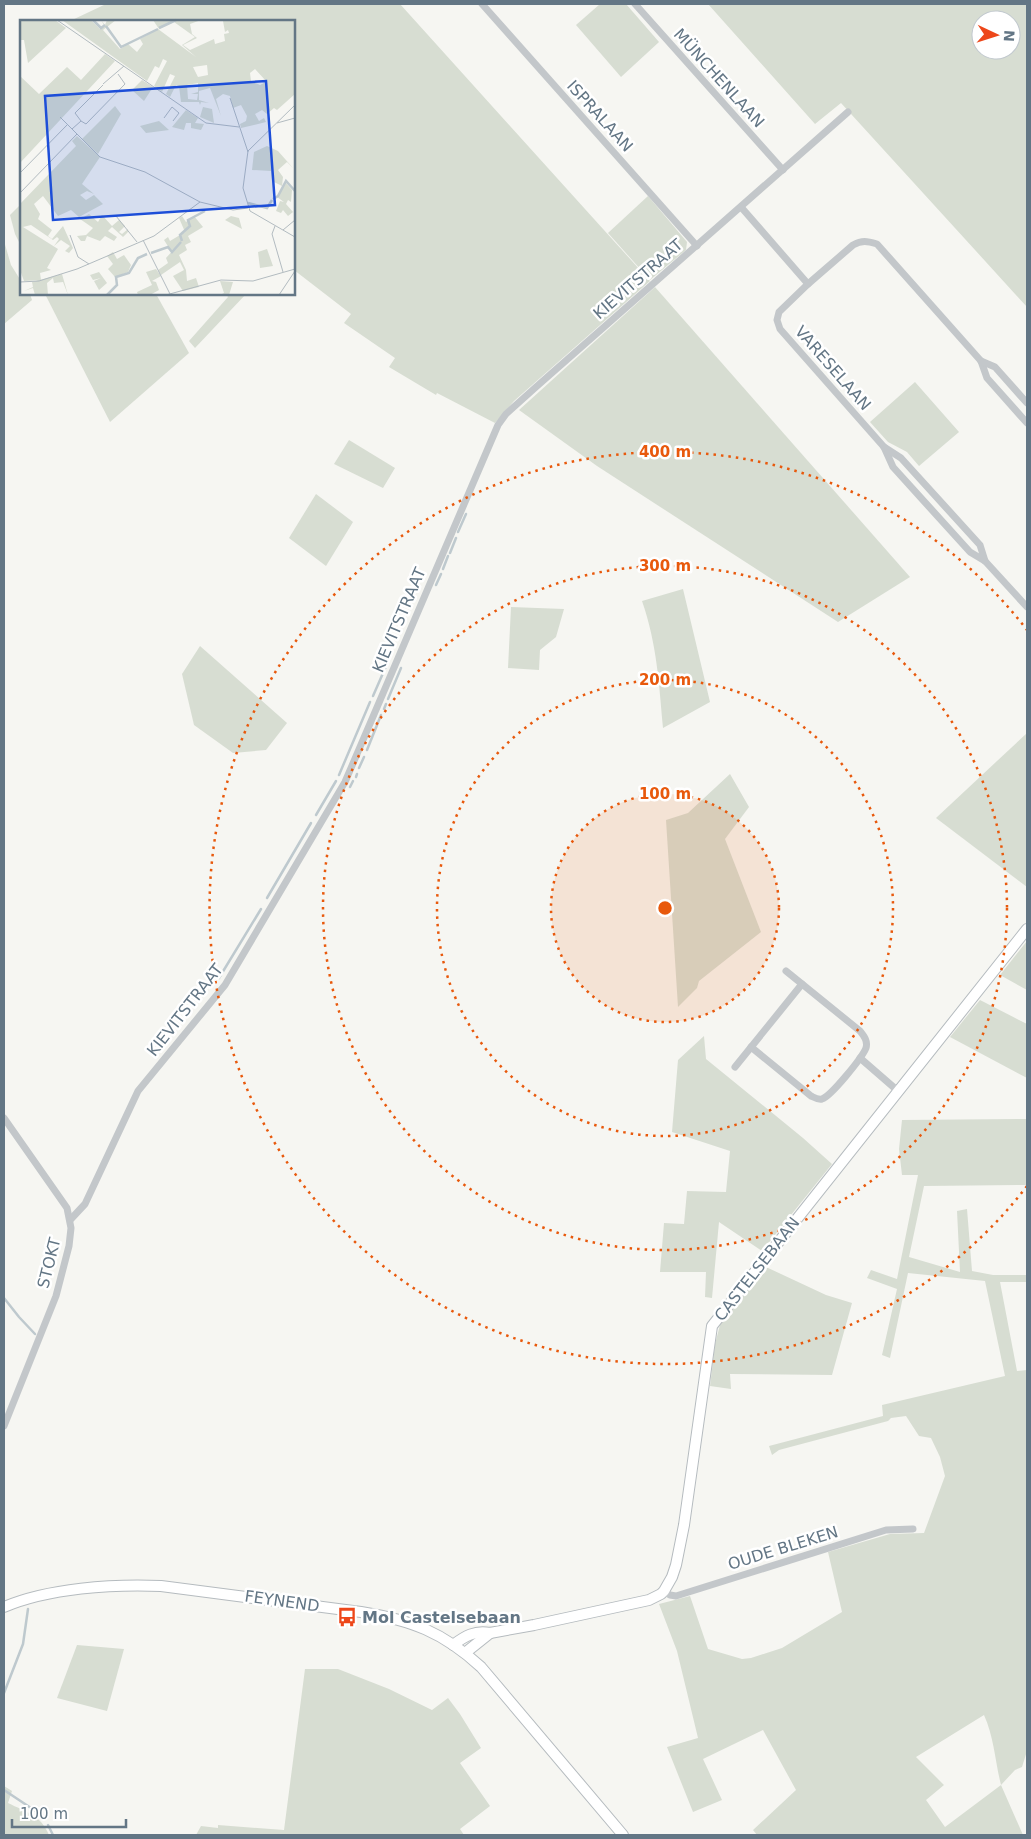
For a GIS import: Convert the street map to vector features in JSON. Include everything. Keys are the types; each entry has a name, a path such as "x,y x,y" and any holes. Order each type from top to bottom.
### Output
{"street":[{"name":"ISPRALAAN","path":"482,4 697,246"},
{"name":"MÜNCHENLAAN","path":"635,4 783,170"},
{"name":"KIEVITSTRAAT","path":"71,1219 85,1204 138,1092 225,985 345,782 498,425 506,414 848,112"},
{"path":"741,207 808,284"},
{"name":"VARESELAAN","path":"981,361 877,244 867,241 859,241 853,245 808,284 780,312 777,320 780,329 884,447 901,458 980,545 985,562"},
{"path":"981,361 995,367 1027,403"},
{"path":"981,361 988,378 1027,423"},
{"name":"VARESELAAN","path":"884,447 892,468 970,552 985,562 1027,607"},
{"name":"CASTELSEBAAN","path":"664,1590 672,1577 676,1565 684,1525 712,1326 1027,929"},
{"path":"751,1047 818,1100 832,1092 860,1058 866,1047 866,1039 863,1035 786,971"},
{"path":"735,1067 802,984"},
{"path":"860,1058 898,1091"},
{"name":"STOKT","path":"4,1118 67,1208 71,1219 69,1246 56,1296 4,1426"},
{"name":"OUDE BLEKEN","path":"664,1590 670,1595 676,1596 886,1530 913,1529"},
{"name":"FEYNEND","path":"4,1607 30,1598 107,1586 140,1585 173,1587 392,1617 426,1629 465,1653 484,1671 623,1835"},
{"path":"453,1645 480,1631 490,1633 534,1625 649,1600 661,1594 664,1590"},
{"path":"465,1653 490,1633"}],"shaded area":[{"path":"106,4 400,4 650,281 514,401 495,423 437,393 436,395 389,367 395,358 344,323 351,314 295,271 295,20 72,20"},
{"path":"600,4 626,4 659,42 621,77 576,25"},
{"path":"708,4 1027,4 1027,307 841,103 815,124"},
{"path":"648,196 687,242 686,250 650,280 608,233"},
{"path":"20,205 20,244 15,234 10,215"},
{"path":"4,241 11,265 20,279 20,295 30,295 32,300 4,324"},
{"path":"655,287 910,577 838,622 597,466 519,410"},
{"path":"46,295 157,295 189,353 110,422"},
{"path":"227,295 245,295 195,348 189,341 228,297"},
{"path":"915,382 959,432 919,466 907,452 888,442 870,422"},
{"path":"349,440 395,468 383,488 334,464"},
{"path":"316,494 353,522 326,566 289,538"},
{"path":"683,589 710,702 663,728 654,648 642,601"},
{"path":"511,607 564,609 556,637 540,650 539,670 508,668"},
{"path":"200,646 287,723 266,750 233,753 194,725 182,674"},
{"path":"1027,733 1027,887 936,818"},
{"path":"730,774 749,807 725,839 761,932 699,981 697,988 678,1007 666,820 688,813"},
{"path":"1027,941 1027,990 1000,975"},
{"path":"980,1000 1027,1024 1027,1078 950,1037"},
{"path":"704,1036 706,1059 832,1164 762,1251 719,1222 712,1298 705,1297 706,1272 660,1272 664,1223 684,1224 687,1191 726,1192 730,1151 672,1132 678,1060"},
{"path":"1027,1119 1027,1185 924,1186 909,1257 960,1272 957,1211 967,1209 972,1271 993,1275 1027,1275 1027,1282 1000,1282 1017,1371 1027,1370 1027,1751 1022,1767 1015,1770 1001,1785 1023,1835 757,1835 753,1830 796,1790 763,1730 703,1759 722,1800 693,1812 667,1747 698,1738 677,1651 659,1604 690,1596 708,1649 742,1659 782,1648 842,1612 828,1552 890,1534 924,1533 945,1476 940,1457 931,1438 919,1436 906,1416 891,1418 888,1421 779,1450 772,1455 769,1446 883,1416 882,1405 1005,1376 985,1281 908,1273 890,1358 882,1355 897,1289 867,1278 871,1270 897,1279 918,1175 902,1175 899,1149 902,1120","holes":["984,1715 992,1740 1001,1785 945,1827 926,1800 944,1785 916,1757"]},
{"path":"766,1267 826,1295 852,1303 832,1375 730,1374 731,1389 710,1386 715,1344 720,1325"},
{"path":"77,1645 124,1649 107,1711 57,1698"},
{"path":"305,1669 338,1669 389,1689 432,1710 448,1698 481,1748 460,1763 490,1806 460,1829 464,1835 196,1835 201,1826 218,1828 218,1825 284,1830"},
{"path":"4,1786 12,1791 8,1803 37,1818 46,1828 49,1835 4,1835"}],"waterway":[{"path":"458,532 466,514"},
{"path":"450,553 456,538"},
{"path":"443,569 448,556"},
{"path":"436,585 441,574"},
{"path":"373,696 387,664"},
{"path":"388,699 401,668"},
{"path":"339,775 370,702"},
{"path":"384,709 386,704"},
{"path":"367,750 381,715"},
{"path":"359,768 364,757"},
{"path":"316,815 336,781"},
{"path":"350,787 353,781"},
{"path":"267,898 311,823"},
{"path":"219,978 261,909"},
{"path":"4,1298 35,1334"},
{"path":"4,1693 23,1644 28,1609"},
{"path":"4,1790 46,1818"},
{"path":"48,1825 53,1835"}],"place":[{"name":"Mol Castelsebaan","path":"347,1617"}]}
